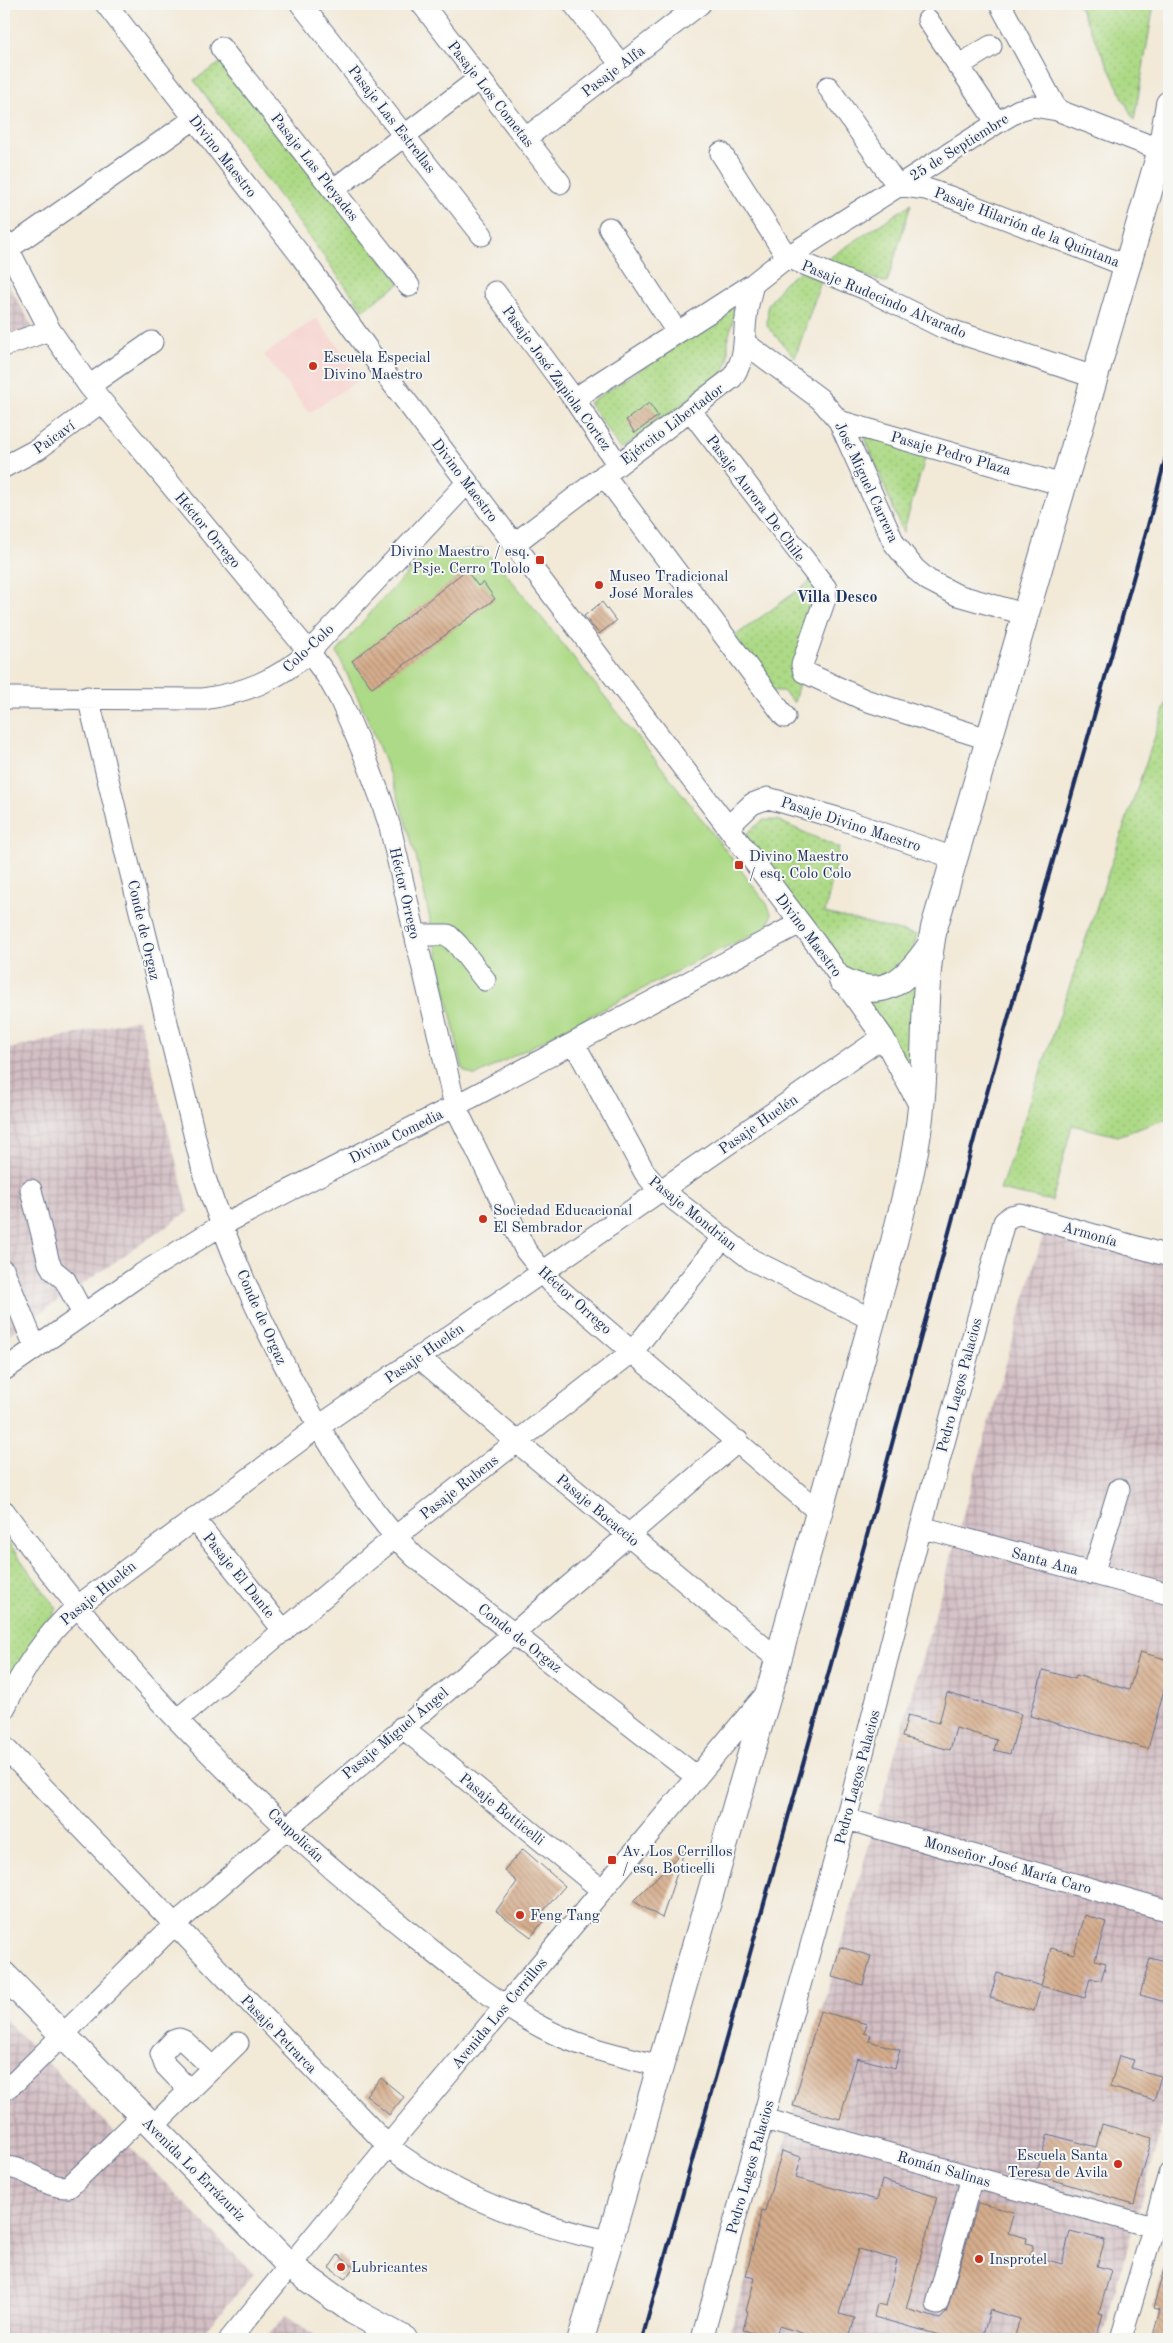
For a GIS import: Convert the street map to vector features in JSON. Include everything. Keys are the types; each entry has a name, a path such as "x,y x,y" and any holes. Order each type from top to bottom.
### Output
{"main road":[{"path":"581,2339 770,1689 873,1320 910,1175 921,1108 930,945 1024,614 1161,150 1169,104"},
{"path":"842,980 872,989 893,985 910,973 930,945"},
{"name":"Avenida Lo Errázuriz","path":"4,1975 290,2266 353,2311 404,2339"}],"street":[{"name":"Divino Maestro","path":"106,4 301,256 381,368 467,483 800,923 883,1037 921,1108"},
{"name":"Pasaje Las Estrellas","path":"301,4 482,234"},
{"name":"Pasaje Los Cometas","path":"422,4 560,183"},
{"path":"574,4 622,66"},
{"name":"Pasaje Alfa","path":"526,138 622,66 700,4"},
{"path":"1000,4 1057,110"},
{"path":"928,20 997,123"},
{"path":"958,66 991,46"},
{"name":"Pasaje Las Pleyades","path":"221,48 408,286"},
{"path":"333,190 480,78"},
{"path":"828,87 897,186"},
{"name":"25 de Septiembre","path":"780,263 897,186 1019,110 1034,106 1057,110 1161,150"},
{"path":"6,245 194,119"},
{"path":"574,399 753,284 780,263 721,153"},
{"name":"Pasaje Hilarión de la Quintana","path":"897,186 926,189 953,198 1127,266"},
{"path":"609,228 677,332"},
{"name":"Héctor Orrego","path":"6,245 50,330 95,394 309,652 334,687 374,779 390,828 455,1106 519,1239 542,1273 820,1513"},
{"name":"Pasaje Rudecindo Alvarado","path":"780,263 866,289 944,328 1094,377"},
{"name":"Ejército Libertador","path":"514,544 732,378 741,366 745,343 745,319 753,284"},
{"name":"Pasaje José Zapiola Cortez","path":"494,292 574,399 611,470 785,717"},
{"path":"4,346 50,330"},
{"name":"Paicaví","path":"4,467 38,449 152,342"},
{"name":"José Miguel Carrera","path":"745,343 820,399 839,421 894,543 915,569 928,580 957,595 1024,614"},
{"name":"Pasaje Aurora De Chile","path":"690,410 826,588 825,599 802,665 804,672 865,700 988,739"},
{"name":"Pasaje Pedro Plaza","path":"839,421 1063,485"},
{"name":"Colo-Colo","path":"4,698 88,697 186,700 219,697 242,691 270,680 289,669 309,652 467,483"},
{"name":"Conde de Orgaz","path":"88,697 196,1144 222,1225 286,1371 318,1427 381,1522 415,1557 697,1778"},
{"name":"Pasaje Divino Maestro","path":"728,827 752,804 768,798 841,819 954,858"},
{"name":"Divina Comedia","path":"4,1370 162,1261 222,1225 455,1106 800,923"},
{"path":"415,935 448,935 486,980"},
{"name":"Pasaje Huelén","path":"4,1709 33,1654 61,1621 78,1606 318,1427 883,1037"},
{"name":"Pasaje Mondrian","path":"574,1043 645,1173 662,1190 722,1239 769,1269 873,1320"},
{"path":"31,1190 49,1263 53,1270 65,1280 83,1314"},
{"name":"Armonía","path":"1011,1216 1024,1215 1169,1256"},
{"name":"Pedro Lagos Palacios","path":"702,2339 846,1819 921,1527 1002,1226 1011,1216"},
{"name":"Pasaje Rubens","path":"178,1719 395,1537 633,1351 722,1239"},
{"path":"4,1271 36,1348"},
{"name":"Pasaje Bocaccio","path":"419,1357 517,1442 778,1660"},
{"name":"Pasaje Miguel Ángel","path":"4,2090 16,2081 174,1925 286,1826 738,1441"},
{"path":"1093,1574 1119,1489"},
{"name":"Caupolicán","path":"4,1511 78,1606 178,1719 286,1826 389,1917 506,2005 543,2028 574,2042 660,2066"},
{"name":"Pasaje El Dante","path":"194,1519 284,1631"},
{"name":"Santa Ana","path":"921,1527 1169,1594"},
{"name":"Avenida Los Cerrillos","path":"230,2339 388,2146 770,1689"},
{"name":"Pasaje Botticelli","path":"402,1727 602,1890"},
{"name":"Pasaje Petrarca","path":"4,1748 388,2146 430,2174 478,2199 555,2228 608,2241"},
{"name":"Monseñor José María Caro","path":"846,1819 1169,1911"},
{"path":"190,2091 165,2065 160,2054 165,2048 179,2039 184,2041 213,2068"},
{"path":"4,2167 16,2167 47,2184 58,2187 69,2186 147,2121 190,2091 238,2044"},
{"name":"Román Salinas","path":"764,2119 1153,2227"},
{"path":"1121,2339 1169,2174"},
{"path":"937,2304 972,2177"}],"shaded area":[{"path":"4,277 40,340 4,350"},
{"name":"Escuela Especial Divino Maestro","path":"316,318 362,378 309,413 264,355"},
{"path":"139,1019 189,1211 4,1338 4,1050"},
{"path":"1047,1220 1169,1262 1169,2103 1101,2339 728,2339"},
{"path":"4,2018 254,2274 198,2339 4,2339"},
{"path":"286,2315 320,2339 265,2339"}],"green space":[{"path":"1078,4 1154,4 1134,121"},
{"path":"225,60 400,283 363,310 194,80"},
{"path":"911,204 887,283 823,262"},
{"path":"800,271 821,281 795,358 767,326 768,305 784,283"},
{"path":"737,305 728,339 728,361 721,376 621,449 589,403"},
{"path":"864,435 927,452 903,533"},
{"path":"482,548 509,577 663,769 767,904 771,913 770,922 761,931 706,956 475,1076 463,1070 416,856 397,794 372,729 337,652 377,605 426,554"},
{"path":"811,581 821,592 794,703 783,691 772,691 732,638"},
{"path":"1169,695 1169,1118 1118,1136 1072,1125 1052,1201 1000,1190"},
{"path":"763,820 777,820 839,848 825,913 917,935 913,950 896,973 852,982 740,839"},
{"path":"919,975 916,1069 908,1065 867,1000"},
{"path":"4,1537 57,1609 4,1692"}],"building":[{"path":"649,403 658,416 635,433 626,420"},
{"path":"466,570 478,586 483,582 495,599 372,688 352,661"},
{"path":"602,602 616,621 599,634 584,616"},
{"path":"1140,1652 1169,1660 1169,1671 1148,1749 1030,1716 1043,1670 1075,1679 1076,1675 1129,1690"},
{"path":"947,1693 1021,1714 1010,1754 994,1750 997,1740 956,1728 950,1750 902,1737 908,1715 939,1723"},
{"path":"523,1849 565,1886 539,1916 544,1920 531,1937 496,1911 517,1882 504,1870"},
{"path":"685,1849 662,1918 633,1901"},
{"path":"1085,1915 1106,1922 1095,1960 1106,1963 1101,1981 1090,1978 1085,1998 1041,1986 1051,1948 1074,1954"},
{"path":"840,1947 871,1956 863,1985 832,1977"},
{"path":"1150,1958 1169,1963 1169,2003 1140,1995"},
{"path":"997,1973 1041,1986 1034,2011 990,1998"},
{"path":"820,2011 867,2024 864,2033 871,2035 869,2041 900,2050 895,2068 857,2058 840,2119 793,2106"},
{"path":"1119,2056 1134,2060 1131,2068 1161,2076 1154,2100 1110,2087"},
{"path":"381,2078 404,2097 389,2115 366,2095"},
{"name":"Escuela Santa Teresa de Avila","path":"1102,2124 1152,2138 1134,2204 1036,2175 1048,2134 1096,2147"},
{"path":"782,2151 801,2157 796,2178 877,2200 882,2180 937,2197 906,2309 940,2319 946,2313 978,2203 1014,2212 1008,2233 1027,2238 1026,2243 1033,2245 1030,2255 1062,2264 1070,2231 1105,2240 1097,2266 1111,2270 1099,2313 1103,2314 1096,2339 1014,2339 1020,2319 990,2310 982,2339 954,2339 874,2317 877,2304 886,2306 897,2260 858,2249 839,2314 855,2318 849,2339 804,2339 805,2334 779,2326 775,2339 743,2330 755,2278 746,2276 762,2210 765,2211"},
{"name":"Lubricantes","path":"338,2255 354,2267 345,2279 329,2268"},
{"path":"1165,2266 1169,2266 1169,2339 1152,2339 1160,2310 1153,2308"}],"railway":[{"path":"642,2339 875,1507 977,1128 1146,533 1169,445"}],"place":[{"name":"Escuela Especial Divino Maestro","path":"313,366"},
{"name":"Divino Maestro / esq. Psje. Cerro Tololo","path":"540,560"},
{"name":"Museo Tradicional José Morales","path":"599,585"},
{"name":"Divino Maestro / esq. Colo Colo","path":"739,865"},
{"name":"Sociedad Educacional El Sembrador","path":"483,1219"},
{"name":"Av. Los Cerrillos / esq. Boticelli","path":"612,1860"},
{"name":"Feng Tang","path":"520,1915"},
{"name":"Escuela Santa Teresa de Avila","path":"1118,2164"},
{"name":"Insprotel","path":"979,2259"},
{"name":"Lubricantes","path":"341,2267"}],"district":[{"name":"Villa Desco","path":"837,596"}]}
